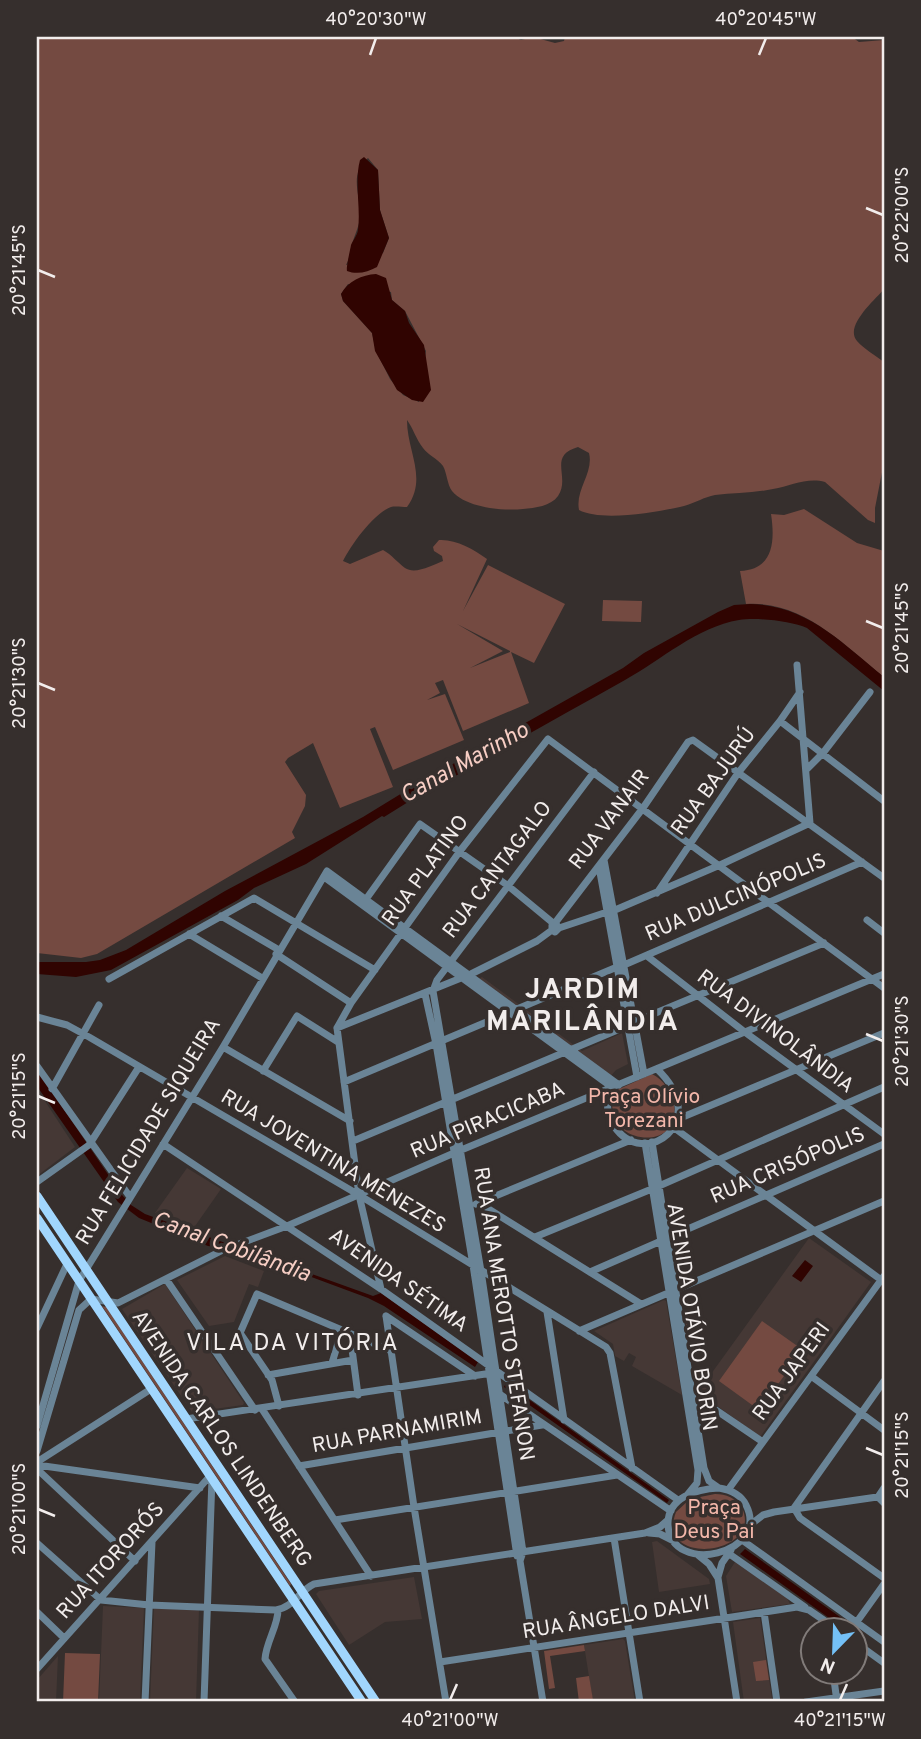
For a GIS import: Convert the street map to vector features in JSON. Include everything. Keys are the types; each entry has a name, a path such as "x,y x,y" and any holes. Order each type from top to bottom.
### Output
{"main road":[{"name":"AVENIDA CARLOS LINDENBERG","path":"37,1196 376,1702"},
{"name":"AVENIDA CARLOS LINDENBERG","path":"37,1218 362,1702"},
{"path":"91,1299 100,1292"}],"street":[{"path":"797,665 810,823"},
{"name":"RUA BAJURÚ","path":"656,893 738,773 800,692"},
{"path":"806,770 870,692"},
{"path":"780,721 884,801"},
{"name":"RUA PLATINO","path":"337,1028 351,1003 460,851 548,739 594,772"},
{"name":"RUA VANAIR","path":"555,926 643,808 688,742 698,742 738,773"},
{"path":"594,772 884,988"},
{"name":"RUA CANTAGALO","path":"429,992 594,772"},
{"path":"738,773 883,875"},
{"path":"381,1289 359,1195 337,1028 471,974 537,941 555,926 611,911 656,893 810,823"},
{"path":"555,926 507,885 420,824 365,902 449,964 462,978 513,1010 613,1087 607,1104 611,1120 621,1134 631,1140 649,1143 666,1135 678,1119 680,1107 677,1094 657,1069"},
{"path":"604,860 620,966 641,1076"},
{"name":"RUA DULCINÓPOLIS","path":"344,1082 647,956 862,862"},
{"path":"599,867 611,911"},
{"name":"RUA FELICIDADE SIQUEIRA","path":"37,1426 79,1281 325,874 365,902"},
{"path":"109,979 254,898 375,970"},
{"path":"221,916 351,1003"},
{"path":"867,920 884,933"},
{"path":"189,934 262,978"},
{"path":"354,1141 824,943"},
{"name":"RUA DIVINOLÂNDIA","path":"647,956 698,997 884,1134"},
{"path":"449,964 471,974 513,1010"},
{"name":"RUA PIRACICABA","path":"108,1303 118,1303 225,1249 287,1226 884,974"},
{"name":"RUA ANA MEROTTO STEFANON","path":"429,992 449,1102 543,1702"},
{"path":"52,1089 99,1005"},
{"name":"RUA JOVENTINA MENEZES","path":"37,1017 56,1021 82,1033 359,1195 606,1347 610,1353 632,1468"},
{"path":"263,1071 297,1017 338,1042"},
{"path":"678,1119 884,1033"},
{"path":"223,1046 350,1121"},
{"path":"37,1066 129,1198"},
{"path":"37,1182 90,1144 139,1067"},
{"path":"535,1237 655,1188 884,1087"},
{"path":"673,1127 883,1280"},
{"path":"470,1207 631,1140"},
{"name":"AVENIDA OTÁVIO BORIN","path":"649,1143 698,1448 705,1473 712,1484 724,1489"},
{"name":"AVENIDA SÉTIMA","path":"163,1144 381,1289 491,1371 678,1500"},
{"name":"RUA CRISÓPOLIS","path":"590,1272 884,1144"},
{"name":"RUA ANA MEROTTO STEFANON","path":"457,1152 481,1271 491,1371 498,1393 501,1432"},
{"path":"579,1331 884,1201"},
{"path":"479,1203 641,1304"},
{"path":"37,1328 67,1264"},
{"path":"166,1279 299,1466 370,1576"},
{"name":"RUA JAPERI","path":"724,1489 763,1442 883,1280"},
{"path":"279,1406 274,1385 240,1333 257,1294 389,1350"},
{"path":"37,1451 81,1308 91,1299 108,1303"},
{"path":"547,1311 564,1420"},
{"path":"446,1702 389,1350 386,1316 475,1376"},
{"path":"346,1332 358,1395"},
{"path":"332,1363 346,1332"},
{"path":"268,1375 353,1360"},
{"path":"186,1419 358,1395 491,1371"},
{"path":"811,1376 884,1430"},
{"path":"793,1508 884,1381"},
{"path":"37,1465 151,1389"},
{"path":"498,1393 671,1511"},
{"path":"704,1402 763,1442"},
{"name":"RUA PARNAMIRIM","path":"299,1466 542,1425"},
{"name":"AVENIDA OTÁVIO BORIN","path":"688,1494 695,1487 698,1477 698,1448"},
{"path":"37,1465 200,1488"},
{"path":"37,1465 135,1561"},
{"path":"335,1520 617,1475"},
{"path":"204,1702 211,1477"},
{"name":"RUA ITORORÓS","path":"37,1669 211,1477"},
{"path":"674,1541 668,1520 678,1500 688,1494 724,1489 759,1511 774,1511 882,1499 884,1488"},
{"path":"718,1578 749,1525 746,1504"},
{"path":"793,1508 802,1519 884,1578"},
{"path":"749,1525 774,1511"},
{"path":"37,1543 101,1600 149,1605 278,1609 294,1602 314,1584 645,1533 660,1527 668,1520"},
{"path":"645,1533 661,1535 687,1552 698,1555 732,1553"},
{"path":"614,1538 640,1702"},
{"path":"741,1541 848,1616"},
{"path":"145,1702 152,1542"},
{"name":"RUA ÂNGELO DALVI","path":"732,1553 796,1604 818,1616"},
{"path":"698,1555 709,1564 718,1578 737,1702"},
{"path":"861,1616 884,1584"},
{"name":"RUA ÂNGELO DALVI","path":"440,1662 724,1619 796,1604"},
{"path":"278,1609 265,1659 295,1702"},
{"path":"37,1612 64,1638"},
{"path":"764,1612 777,1702"},
{"path":"869,1631 884,1642"},
{"path":"869,1653 884,1664"},
{"path":"806,1702 837,1700 884,1691"}],"shaded area":[{"path":"482,977 582,1051 622,1033 628,1064 616,1070 604,1084 468,984"},
{"path":"37,1089 75,1147 37,1176"},
{"path":"187,1168 221,1189 193,1229 155,1213"},
{"path":"809,1238 871,1282 760,1437 698,1392"},
{"path":"225,1256 264,1271 258,1287 249,1284 234,1322 209,1326 177,1280"},
{"path":"165,1284 243,1405 192,1412 122,1309"},
{"path":"664,1300 682,1395 632,1366 636,1357 629,1353 624,1361 615,1356 613,1344 594,1331"},
{"path":"657,1541 709,1579 710,1584 659,1592 652,1542"},
{"path":"735,1562 787,1598 790,1604 732,1612 726,1576"},
{"path":"414,1577 422,1619 385,1622 349,1645 316,1594 319,1591"},
{"path":"103,1606 144,1608 140,1702 99,1702"},
{"path":"154,1608 199,1610 196,1702 150,1702"},
{"path":"760,1618 772,1699 744,1702 733,1622"},
{"path":"623,1639 635,1702 593,1702 584,1645"},
{"path":"58,1656 56,1702 37,1702 37,1680"}],"green space":[{"path":"37,37 514,37 521,40 533,37 555,43 564,41 565,37 852,37 859,42 884,40 884,289 862,314 854,328 857,341 884,362 884,462 875,508 875,523 868,520 825,482 818,481 715,495 684,506 646,513 615,516 589,514 579,510 578,502 589,467 589,453 578,447 569,451 561,461 561,489 551,502 523,509 475,505 452,491 443,466 423,448 407,420 416,475 413,496 407,507 391,507 377,516 343,561 350,564 383,550 405,568 419,570 443,561 433,547 439,540 452,541 487,559 463,611 488,565 565,604 534,663 511,652 529,703 463,731 443,680 435,683 440,693 427,700 445,694 464,740 393,770 375,727 370,729 393,787 340,808 313,743 285,762 306,795 305,806 292,832 295,838 97,954 81,958 37,953","holes":["368,158 378,170 380,210 389,238 383,253 346,265 360,217 358,171","348,284 391,292 392,300 405,311 426,351 419,402 403,395 390,379 376,351 372,333 343,301 341,294","457,624 510,651 470,668 503,651"]},
{"path":"804,509 857,543 884,551 884,677 837,638 803,617 785,609 746,604 740,571 760,565 770,552 773,534 771,514 784,515"},
{"path":"603,600 642,601 641,622 602,621"},
{"name":"Praça Olívio Torezani","path":"652,1074 663,1083 671,1095 674,1104 673,1121 665,1132 653,1137 639,1137 626,1132 616,1122 612,1108 617,1090"},
{"path":"102,1306 106,1307 290,1586"},
{"path":"698,1308 702,1333 688,1336 684,1310"},
{"path":"762,1321 803,1350 759,1410 719,1381"},
{"name":"Praça Deus Pai","path":"715,1494 730,1497 742,1508 745,1524 738,1536 725,1545 709,1549 693,1548 681,1542 674,1530 676,1512 690,1499"},
{"path":"584,1645 585,1651 550,1656 555,1688 549,1689 544,1651"},
{"path":"65,1653 100,1654 98,1702 63,1702"},
{"path":"766,1660 769,1680 756,1681 753,1662"},
{"path":"589,1676 593,1700 579,1702 576,1678"}],"water":[{"path":"364,157 378,170 380,210 389,238 377,267 355,273 347,271 347,266 351,245 358,230 358,177 360,160"},
{"path":"376,274 386,278 392,300 405,311 409,323 424,345 431,390 423,402 412,400 397,390 375,351 372,333 343,301 341,294 351,282"},
{"name":"Canal Marinho","path":"750,604 789,611 823,628 884,677 884,691 807,628 764,619 746,619 724,624 694,637 625,680 382,816 306,864 254,888 238,900 111,970 76,977 37,974 37,962 86,962 100,960 126,950 225,891 363,817 623,668 644,653 718,612 734,605"},
{"name":"Canal Cobilândia","path":"37,1070 131,1205 145,1214 373,1296 381,1293 478,1362 475,1367 368,1298 236,1249 208,1246 139,1218 118,1202 41,1092 37,1086"},
{"path":"805,1260 813,1266 801,1282 792,1276"},
{"path":"506,1383 669,1500 667,1503 504,1387"},
{"path":"745,1549 839,1616 826,1616 740,1554"}],"district":[{"name":"JARDIM MARILÂNDIA","path":"583,1007"},
{"name":"VILA DA VITÓRIA","path":"293,1344"}]}
